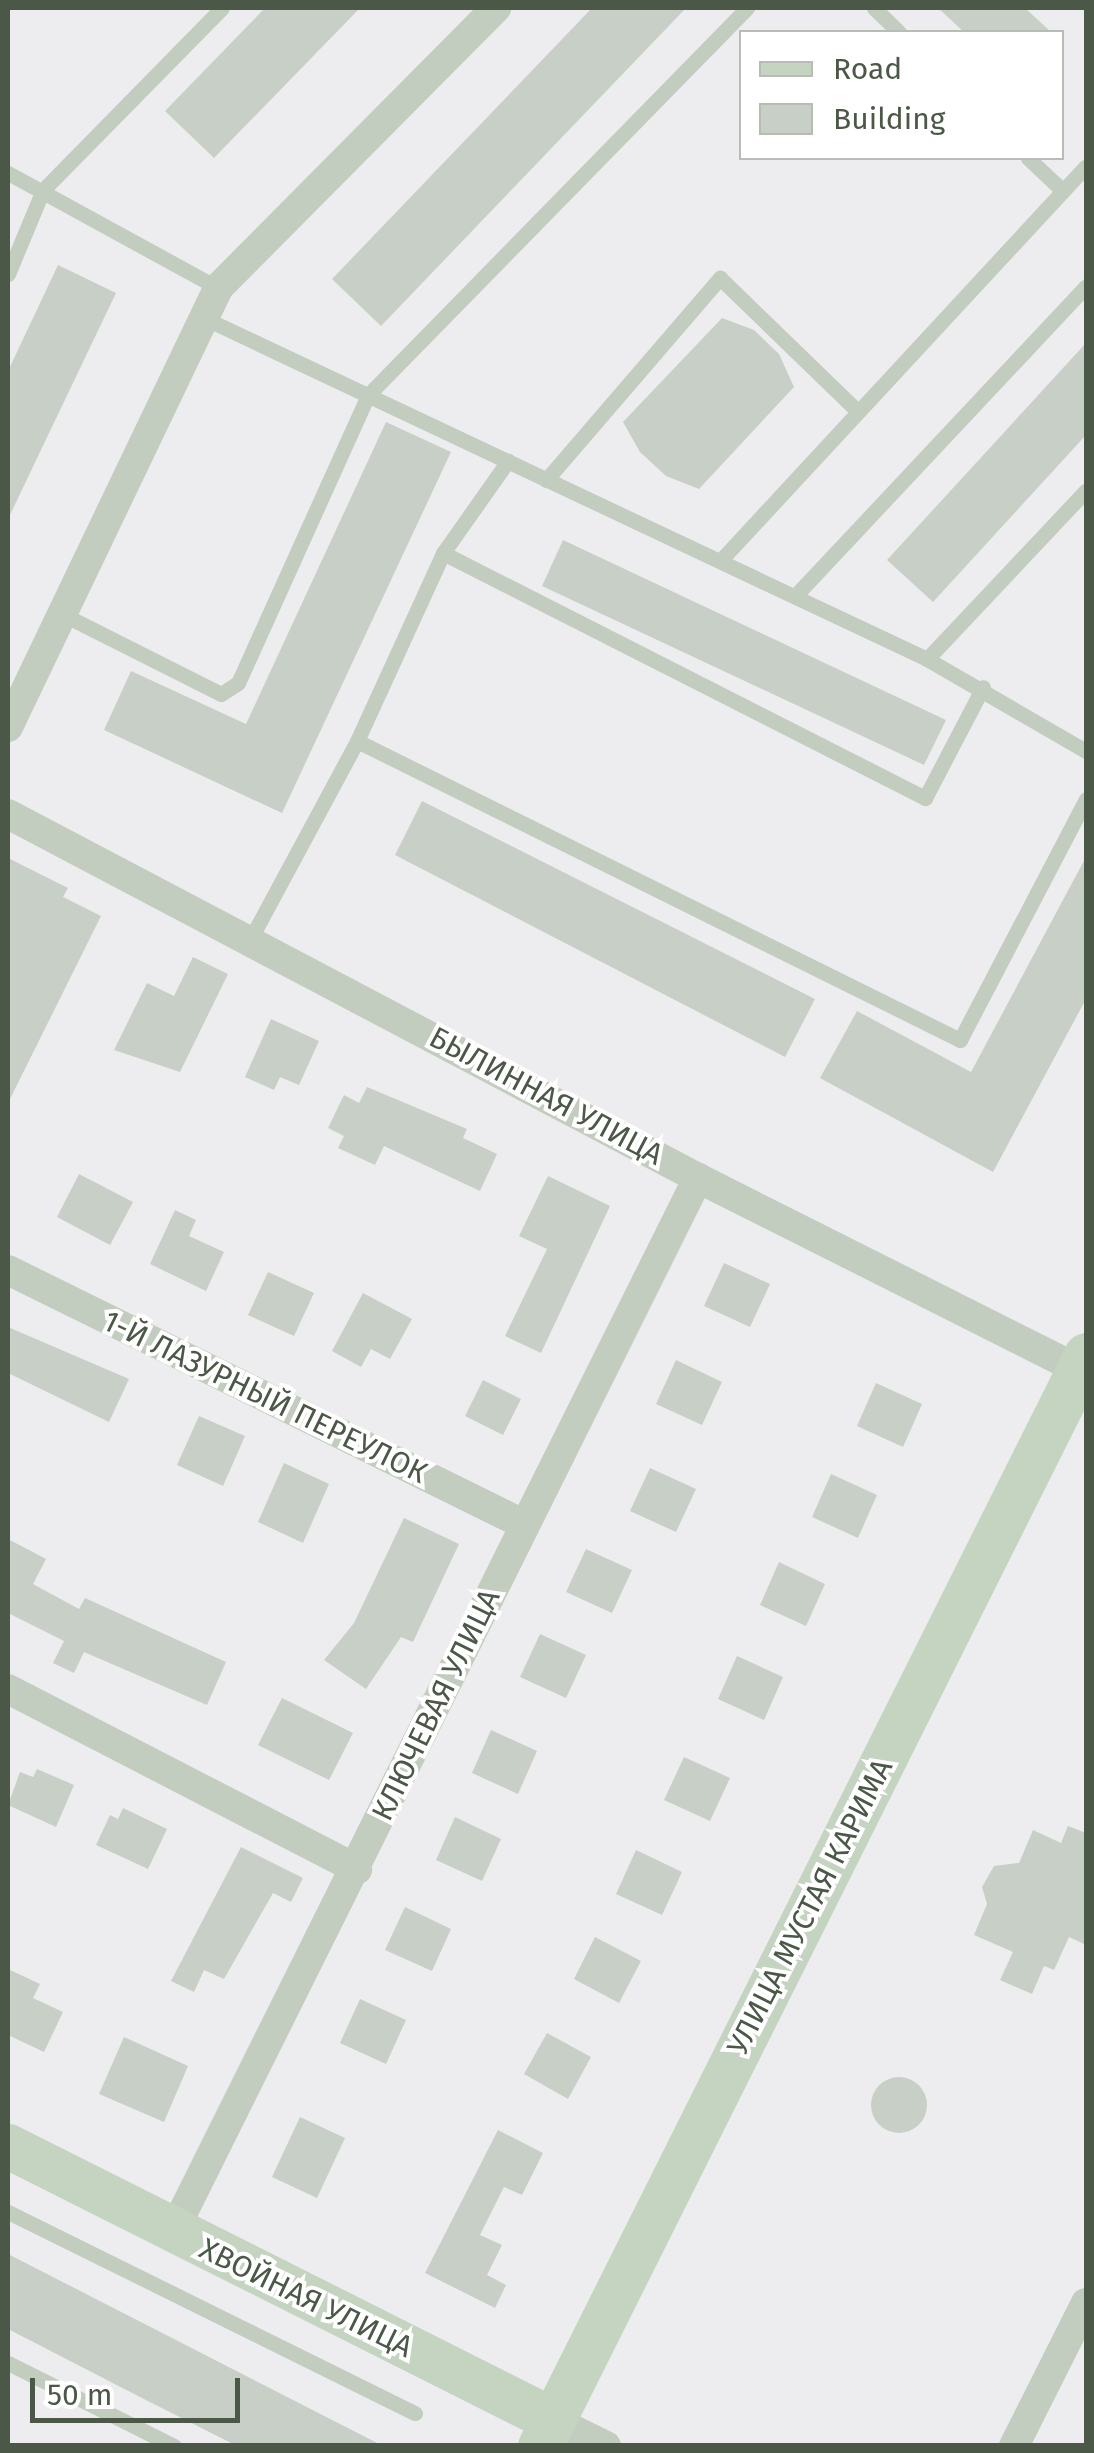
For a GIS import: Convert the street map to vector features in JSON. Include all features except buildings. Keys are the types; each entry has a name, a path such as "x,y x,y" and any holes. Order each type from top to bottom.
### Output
{"street":[{"path":"8,727 218,288 496,8"},
{"name":"БЫЛИННАЯ УЛИЦА","path":"8,814 252,938 698,1178 1084,1366"},
{"name":"КЛЮЧЕВАЯ УЛИЦА","path":"173,2232 698,1178"},
{"name":"1-Й ЛАЗУРНЫЙ ПЕРЕУЛОК","path":"8,1270 523,1524"},
{"name":"УЛИЦА МУСТАЯ КАРИМА","path":"547,2433 1084,1366"},
{"path":"8,1689 356,1869"},
{"name":"ХВОЙНАЯ УЛИЦА","path":"8,2146 547,2433 606,2446"},
{"path":"1014,2446 1086,2303"}],"lane":[{"path":"8,274 42,190 222,8"},
{"path":"62,614 221,694 238,683 368,395 747,8"},
{"path":"874,8 898,30"},
{"path":"1030,160 1063,191"},
{"path":"720,561 1086,166"},
{"path":"8,173 218,288"},
{"path":"546,480 720,278 856,410"},
{"path":"794,596 1086,286"},
{"path":"204,318 927,659 982,687 1086,751"},
{"path":"252,938 357,741 443,553 508,461"},
{"path":"927,659 1086,490"},
{"path":"443,553 925,798 982,687"},
{"path":"357,741 960,1040 1086,798"},
{"path":"8,2212 415,2413"},
{"path":"8,2363 174,2446"}]}
